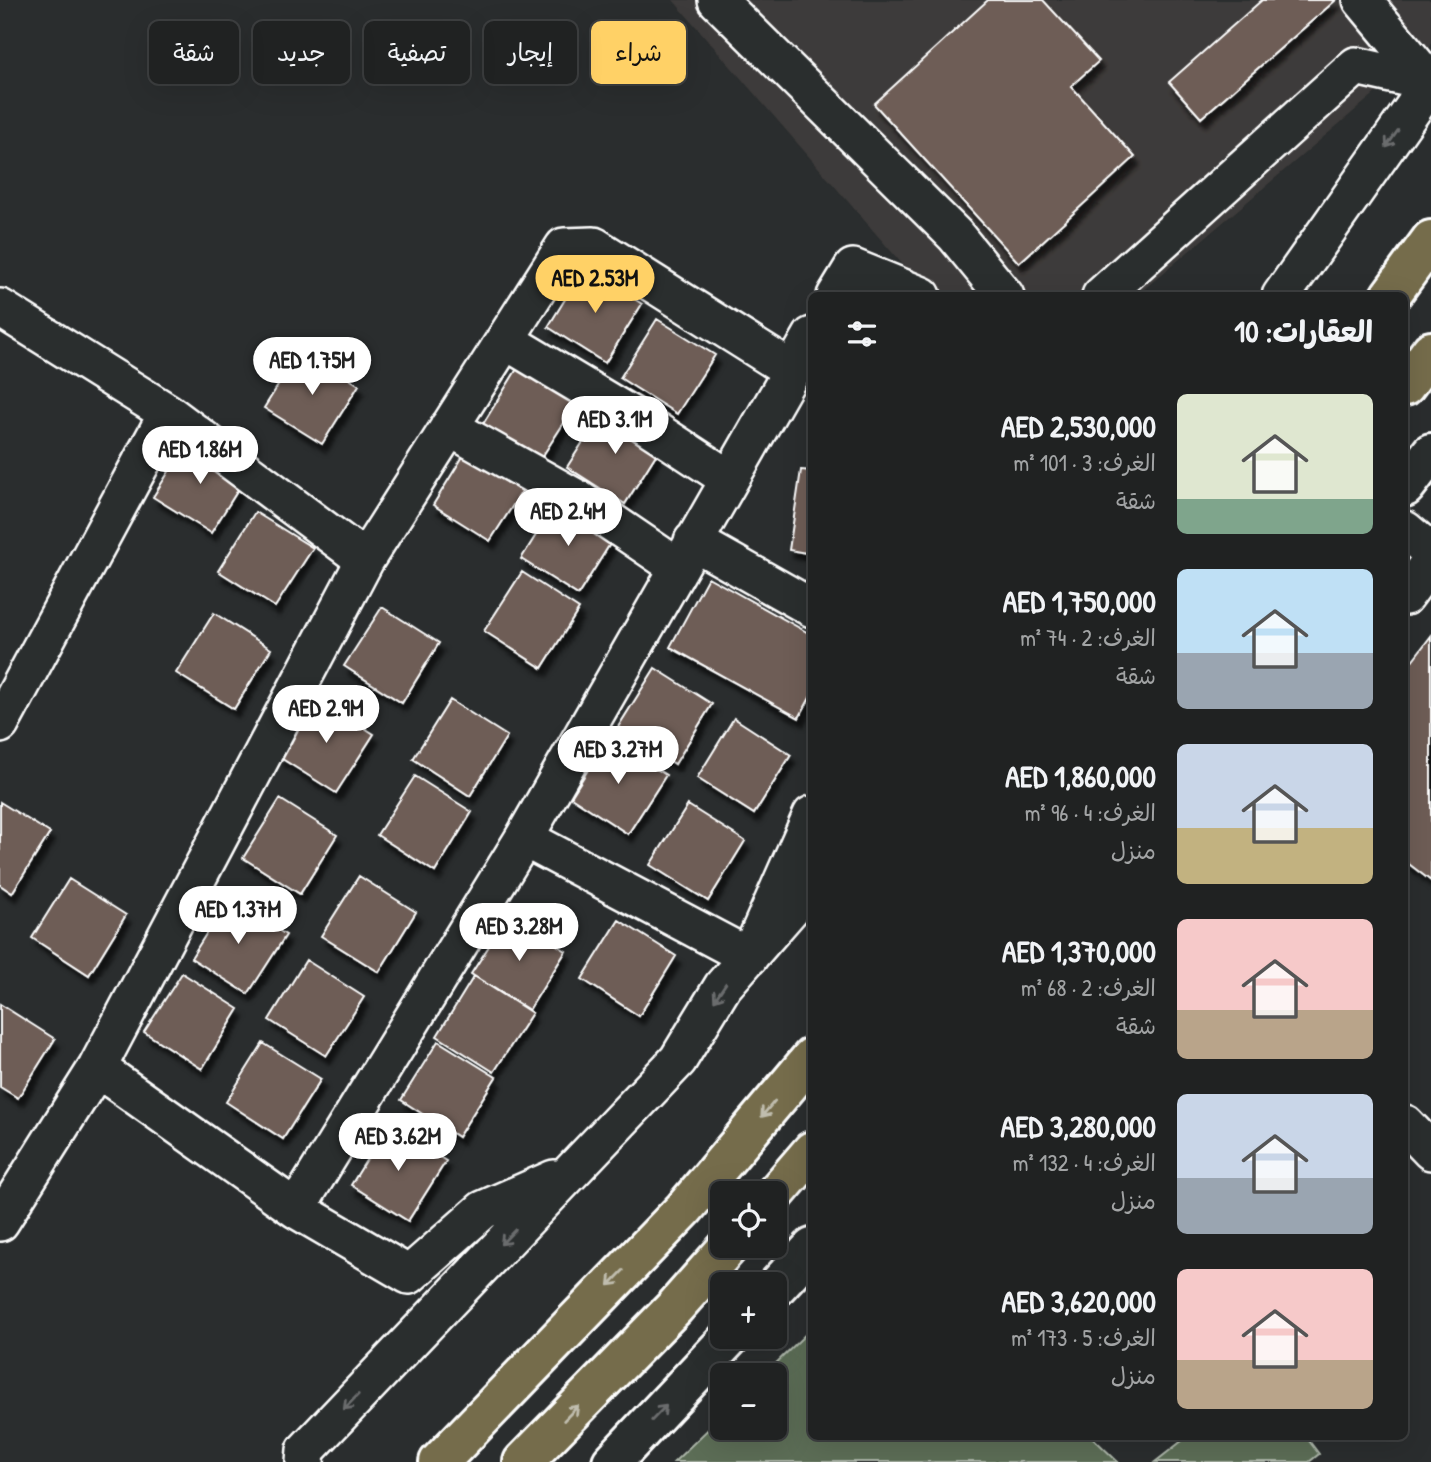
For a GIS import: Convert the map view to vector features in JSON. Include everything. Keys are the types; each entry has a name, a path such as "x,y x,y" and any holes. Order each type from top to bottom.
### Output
{"main road":[{"path":"1393,292 1431,240"},
{"path":"1408,382 1431,351"},
{"path":"439,1462 684,1209 808,1062"},
{"path":"786,1181 808,1157"},
{"path":"523,1462 675,1307 718,1258"}],"street":[{"path":"717,0 954,236 1002,292"},
{"path":"1362,0 1431,83"},
{"path":"1105,292 1356,66 1431,83"},
{"path":"1285,292 1431,83"},
{"path":"0,1222 97,1068 365,560 564,247 594,246 791,370"},
{"path":"838,292 853,268 912,292"},
{"path":"0,308 168,413 365,560"},
{"path":"505,340 642,422 729,479"},
{"path":"296,1209 524,838 808,342"},
{"path":"0,724 168,413"},
{"path":"449,427 579,500 686,554 808,606"},
{"path":"1408,483 1431,453"},
{"path":"1408,533 1431,552"},
{"path":"1408,592 1431,561"},
{"path":"749,957 808,824"},
{"path":"524,838 749,957"},
{"path":"305,1462 306,1450 678,1059 723,986 808,889"},
{"path":"97,1068 296,1209 410,1275 483,1210 571,1172"},
{"path":"1408,1127 1431,1151"},
{"path":"787,1275 808,1252"},
{"path":"612,1462 719,1349"}],"shaded area":[{"path":"673,0 1431,0 1431,46 1141,292 927,292"}],"green space":[{"path":"808,1332 808,1440 1095,1440 1118,1462 674,1462 710,1427 710,1440 787,1440 787,1363 776,1363"},
{"path":"1183,1440 1308,1440 1319,1454 1309,1462 1155,1462"}],"building":[{"path":"988,0 1043,0 1099,61 1071,86 1135,157 1019,263 874,104"},
{"path":"1262,0 1336,0 1201,118 1169,82"},
{"path":"585,267 642,304 605,363 548,327"},
{"path":"657,319 715,355 677,414 620,378"},
{"path":"301,349 359,385 322,444 264,408"},
{"path":"520,364 578,401 540,460 483,424"},
{"path":"604,409 662,445 625,504 567,467"},
{"path":"190,438 248,474 211,533 153,497"},
{"path":"470,445 528,482 490,541 433,505"},
{"path":"801,470 808,471 808,553 789,550"},
{"path":"558,500 615,536 578,595 521,559"},
{"path":"255,512 313,548 275,607 218,571"},
{"path":"522,572 579,609 542,668 484,631"},
{"path":"708,577 808,633 808,701 799,718 670,647"},
{"path":"382,607 439,643 402,703 344,666"},
{"path":"214,613 271,649 234,709 176,673"},
{"path":"1431,636 1431,881 1408,863 1408,666"},
{"path":"655,668 712,704 675,764 618,727"},
{"path":"316,697 374,734 336,793 279,757"},
{"path":"450,700 507,736 470,796 413,759"},
{"path":"734,718 791,755 754,814 697,778"},
{"path":"608,738 666,775 628,834 571,797"},
{"path":"415,776 472,812 435,872 377,835"},
{"path":"280,799 337,835 300,894 243,858"},
{"path":"0,802 50,833 12,893 0,885"},
{"path":"688,805 745,841 708,901 650,865"},
{"path":"359,876 416,912 379,972 321,936"},
{"path":"69,879 126,915 89,975 32,938"},
{"path":"228,899 286,935 248,994 191,958"},
{"path":"509,915 566,951 529,1010 471,974"},
{"path":"619,920 676,956 639,1016 582,979"},
{"path":"306,960 364,997 326,1056 269,1020"},
{"path":"182,973 239,1009 202,1069 144,1032"},
{"path":"474,976 532,1013 494,1072 437,1036"},
{"path":"0,1004 55,1039 18,1098 0,1087"},
{"path":"438,1041 496,1077 458,1137 401,1100"},
{"path":"263,1043 321,1079 283,1139 226,1102"},
{"path":"388,1125 446,1161 408,1221 351,1185"}]}
